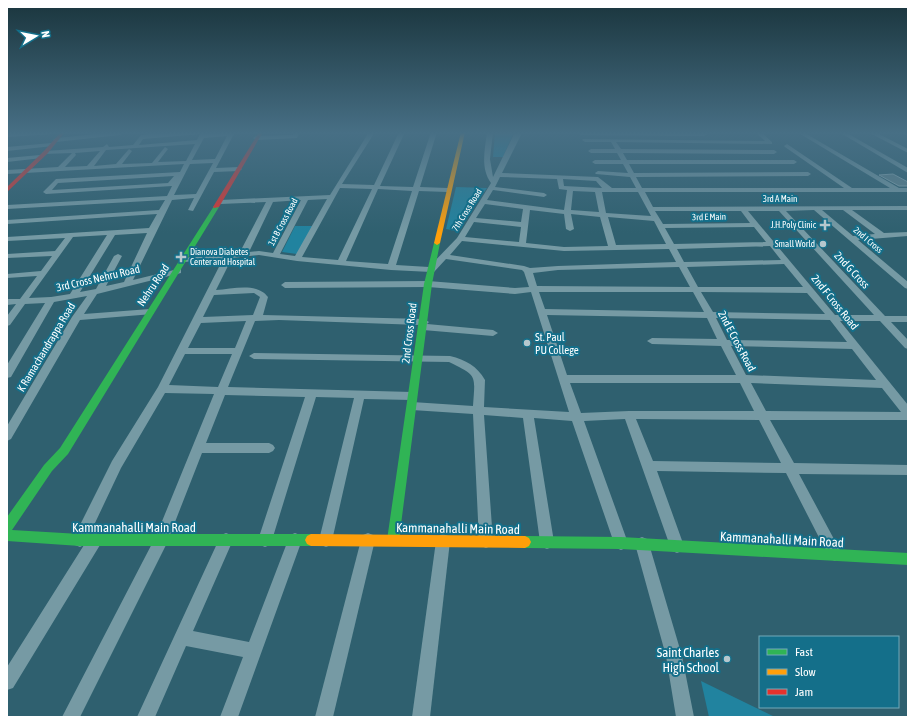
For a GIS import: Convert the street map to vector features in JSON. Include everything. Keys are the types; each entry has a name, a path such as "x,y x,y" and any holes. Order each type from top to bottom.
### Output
{"main road":[{"path":"9,185 32,166"},
{"name":"Nehru Road","path":"8,534 29,511 61,463 64,451 150,312 178,271 241,166"},
{"name":"2nd Cross Road","path":"393,540 418,358 424,325 428,284 454,166"},
{"name":"Kammanahalli Main Road","path":"8,534 80,540 393,540 621,543 908,559"}],"street":[{"path":"59,170 63,166"},
{"path":"7,172 122,166"},
{"path":"128,282 152,230 187,166"},
{"path":"191,210 214,166"},
{"path":"297,259 351,166"},
{"path":"341,262 385,166"},
{"path":"391,268 423,166"},
{"path":"487,166 493,186 544,195"},
{"name":"7th Cross Road","path":"431,270 460,239 493,186 504,166"},
{"path":"596,166 598,176 604,187 609,189"},
{"name":"2nd E Cross Road","path":"628,166 709,314 835,554"},
{"path":"816,166 851,190"},
{"path":"857,166 908,197"},
{"path":"899,166 908,171"},
{"path":"212,170 239,169"},
{"path":"71,203 83,190 170,185 179,174 59,180 56,181 46,192 83,190"},
{"path":"499,175 560,178 632,175 808,174"},
{"path":"560,178 560,188 598,190 908,190"},
{"path":"338,186 448,190"},
{"path":"570,189 568,212 570,229"},
{"path":"598,190 603,214 614,248"},
{"path":"7,207 198,196"},
{"path":"220,202 332,197"},
{"name":"1st B Cross Road","path":"276,255 306,198"},
{"path":"243,255 270,200"},
{"name":"3rd E Main","path":"483,202 527,208 603,214 659,222 756,225"},
{"path":"522,245 527,208"},
{"name":"2nd F Cross Road","path":"742,208 832,317 908,415"},
{"name":"2nd G Cross","path":"780,208 908,346"},
{"name":"2nd I Cross","path":"815,208 908,286"},
{"path":"844,208 884,236"},
{"name":"3rd A Main","path":"652,209 908,208"},
{"path":"7,222 162,212"},
{"path":"472,220 525,225"},
{"path":"7,239 152,230"},
{"path":"73,296 112,232"},
{"path":"850,238 908,234"},
{"path":"7,323 71,235"},
{"path":"460,239 564,249 670,245 772,244"},
{"path":"7,256 59,253"},
{"path":"184,260 259,253 297,259 341,262 391,268 431,270"},
{"name":"K Ramachandrappa Road","path":"7,436 77,317 97,291 118,256"},
{"path":"444,256 524,268 528,271 563,379 621,543"},
{"path":"80,540 116,465 162,389 228,257"},
{"path":"528,271 558,268 682,266 787,262"},
{"name":"3rd Cross Nehru Road","path":"7,302 52,300 97,291 128,282 178,271"},
{"path":"7,276 44,273"},
{"path":"285,285 428,284 515,291 535,289 810,290"},
{"path":"71,717 161,540 221,390 264,297 260,292 255,290 211,292"},
{"path":"7,374 52,300"},
{"path":"77,317 150,312"},
{"path":"541,312 709,314 908,319"},
{"path":"197,320 279,317 424,325 493,333"},
{"path":"652,341 855,346"},
{"path":"181,351 238,351"},
{"path":"254,356 450,359 472,369 480,380 478,410 486,541"},
{"path":"563,379 743,379 885,384"},
{"path":"162,389 360,394 478,410 577,418 629,415 908,415"},
{"path":"264,540 312,393"},
{"path":"326,540 360,394"},
{"path":"528,414 547,542"},
{"path":"629,415 649,466 677,546"},
{"path":"198,448 269,448"},
{"path":"649,466 908,470"},
{"path":"7,682 95,540"},
{"path":"146,717 226,540"},
{"path":"229,717 295,540"},
{"path":"324,717 368,540"},
{"path":"421,717 443,541"},
{"path":"642,544 674,656 685,717"},
{"path":"182,637 254,651"}],"shaded area":[{"path":"456,187 487,188 457,231 446,229"},
{"path":"295,226 316,226 297,254 282,252"},
{"path":"701,681 775,717 709,717"}],"building":[{"path":"893,174 908,182 908,186 899,186 879,175"}],"traffic: fast":[{"path":"7,527 48,468 64,451 216,207"},
{"path":"393,540 428,284 437,243"},
{"path":"7,535 80,540 311,540"},
{"path":"525,542 621,543 908,559"}],"traffic: slow":[{"path":"437,243 455,166"},
{"path":"311,540 525,542"}],"traffic: jam":[{"path":"7,190 32,166"},
{"path":"216,207 241,166"}],"place":[{"name":"J.H.Poly Clinic","path":"825,225"},
{"name":"Small World","path":"823,244"},
{"name":"Dianova Diabetes Center and Hospital","path":"181,257"},
{"name":"St. Paul PU College","path":"527,343"},
{"name":"Saint Charles High School","path":"727,659"}]}
